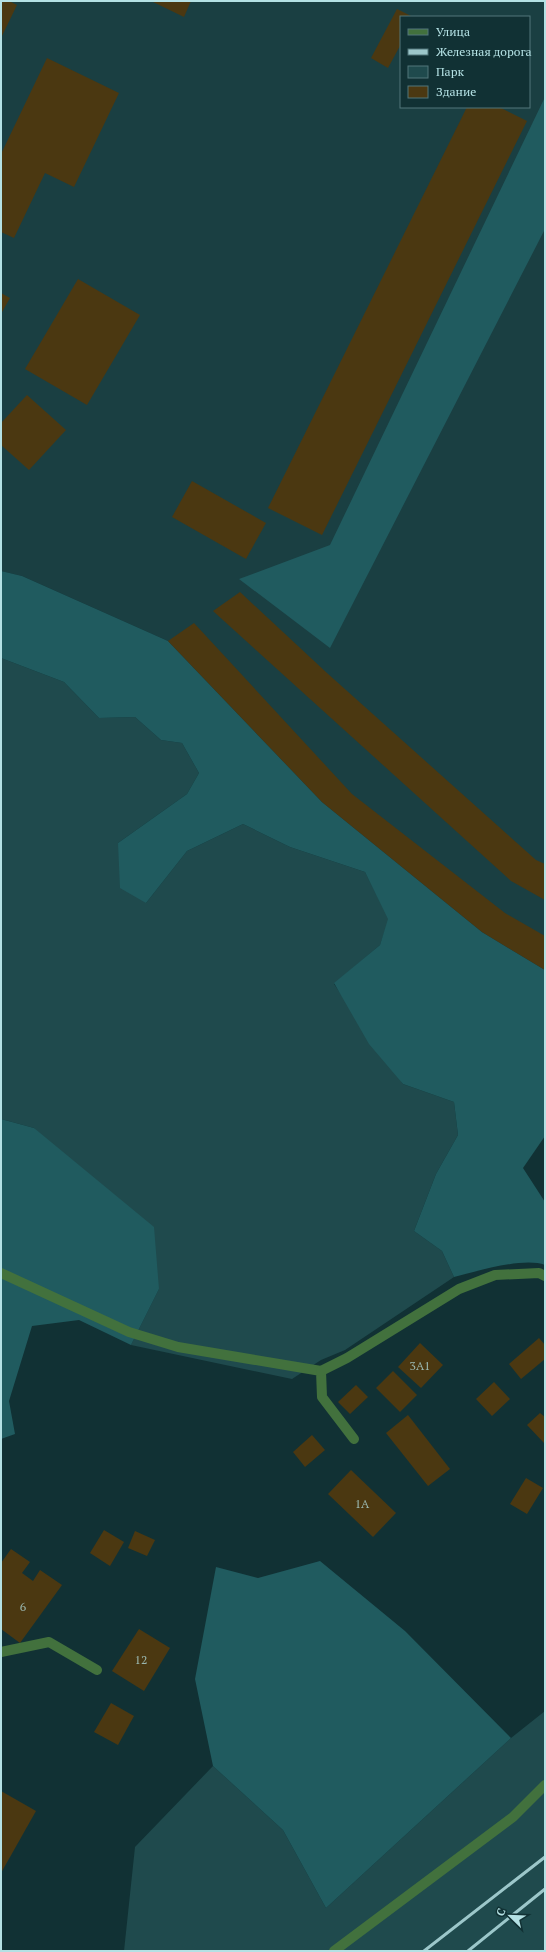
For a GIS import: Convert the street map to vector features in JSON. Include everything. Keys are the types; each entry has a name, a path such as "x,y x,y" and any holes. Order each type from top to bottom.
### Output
{"street":[{"path":"1,1273 129,1332 178,1346 321,1371 347,1358 459,1289 495,1275 539,1273 545,1276"},
{"path":"321,1371 322,1397 354,1439"},
{"path":"1,1652 49,1642 97,1670"},
{"path":"334,1951 507,1821 545,1785"}],"shaded area":[{"path":"1,1 545,1 545,970 482,932 322,802 168,641 22,576 1,571"},
{"path":"545,97 545,229 330,648 239,579 330,545"},
{"path":"1,571 22,576 168,641 322,802 482,932 545,970 545,1136 523,1168 545,1202 545,1265 536,1263 513,1264 487,1268 454,1277 442,1251 414,1231 436,1174 458,1135 454,1102 403,1084 369,1044 334,983 380,945 388,919 365,872 290,847 243,824 187,851 146,903 120,888 118,843 187,794 199,773 182,743 161,740 135,717 99,718 64,682 1,658"},
{"path":"1,1119 34,1128 154,1227 159,1289 131,1345 79,1320 32,1326 9,1401 15,1434 1,1439"},
{"path":"320,1561 405,1631 511,1738 326,1908 283,1830 213,1766 195,1679 216,1567 258,1578"}],"green space":[{"path":"1,658 64,682 99,718 135,717 161,740 182,743 199,773 187,794 118,843 146,903 187,851 243,824 290,847 365,872 389,919 380,945 334,984 403,1084 454,1102 458,1135 436,1174 414,1231 442,1251 454,1277 345,1350 321,1360 292,1379 131,1345 159,1289 34,1128 1,1119"},
{"path":"545,1711 545,1951 124,1951 135,1847 213,1766 283,1830 326,1908 511,1738"}],"building":[{"path":"1,1 9,1 17,5 1,38"},
{"path":"151,1 191,1 184,17"},
{"path":"397,9 411,16 400,16 400,46 388,68 371,58"},
{"path":"47,58 119,93 74,187 45,173 14,238 1,232 1,154"},
{"path":"467,108 501,108 527,121 322,535 268,508"},
{"path":"78,279 140,315 87,405 25,369"},
{"path":"1,293 10,298 1,314"},
{"path":"27,395 66,430 29,470 1,445 1,423"},
{"path":"192,481 266,523 246,559 172,517"},
{"path":"240,592 327,673 536,860 545,864 545,900 511,881 213,611"},
{"path":"194,623 352,794 505,913 545,936 545,970 482,932 322,802 168,641"},
{"path":"539,1338 545,1345 545,1359 521,1379 509,1364"},
{"path":"420,1343 443,1365 421,1388 398,1367"},
{"path":"393,1371 417,1395 400,1412 376,1388"},
{"path":"494,1382 510,1399 492,1416 476,1399"},
{"path":"356,1385 368,1397 350,1414 338,1402"},
{"path":"540,1413 545,1417 544,1443 527,1425"},
{"path":"408,1415 450,1469 428,1486 386,1433"},
{"path":"312,1435 325,1450 305,1467 293,1452"},
{"path":"351,1470 396,1513 373,1537 328,1494"},
{"path":"526,1478 543,1488 527,1514 510,1504"},
{"path":"104,1530 124,1542 110,1566 90,1553"},
{"path":"135,1531 155,1540 147,1556 128,1548"},
{"path":"11,1549 30,1562 22,1573 33,1581 40,1570 62,1585 20,1643 1,1629 1,1563"},
{"path":"139,1629 170,1648 144,1691 112,1671"},
{"path":"111,1703 134,1716 118,1745 94,1732"},
{"path":"1,1791 36,1811 1,1873"}],"railway":[{"path":"424,1951 545,1857"},
{"path":"468,1951 545,1889"}]}
